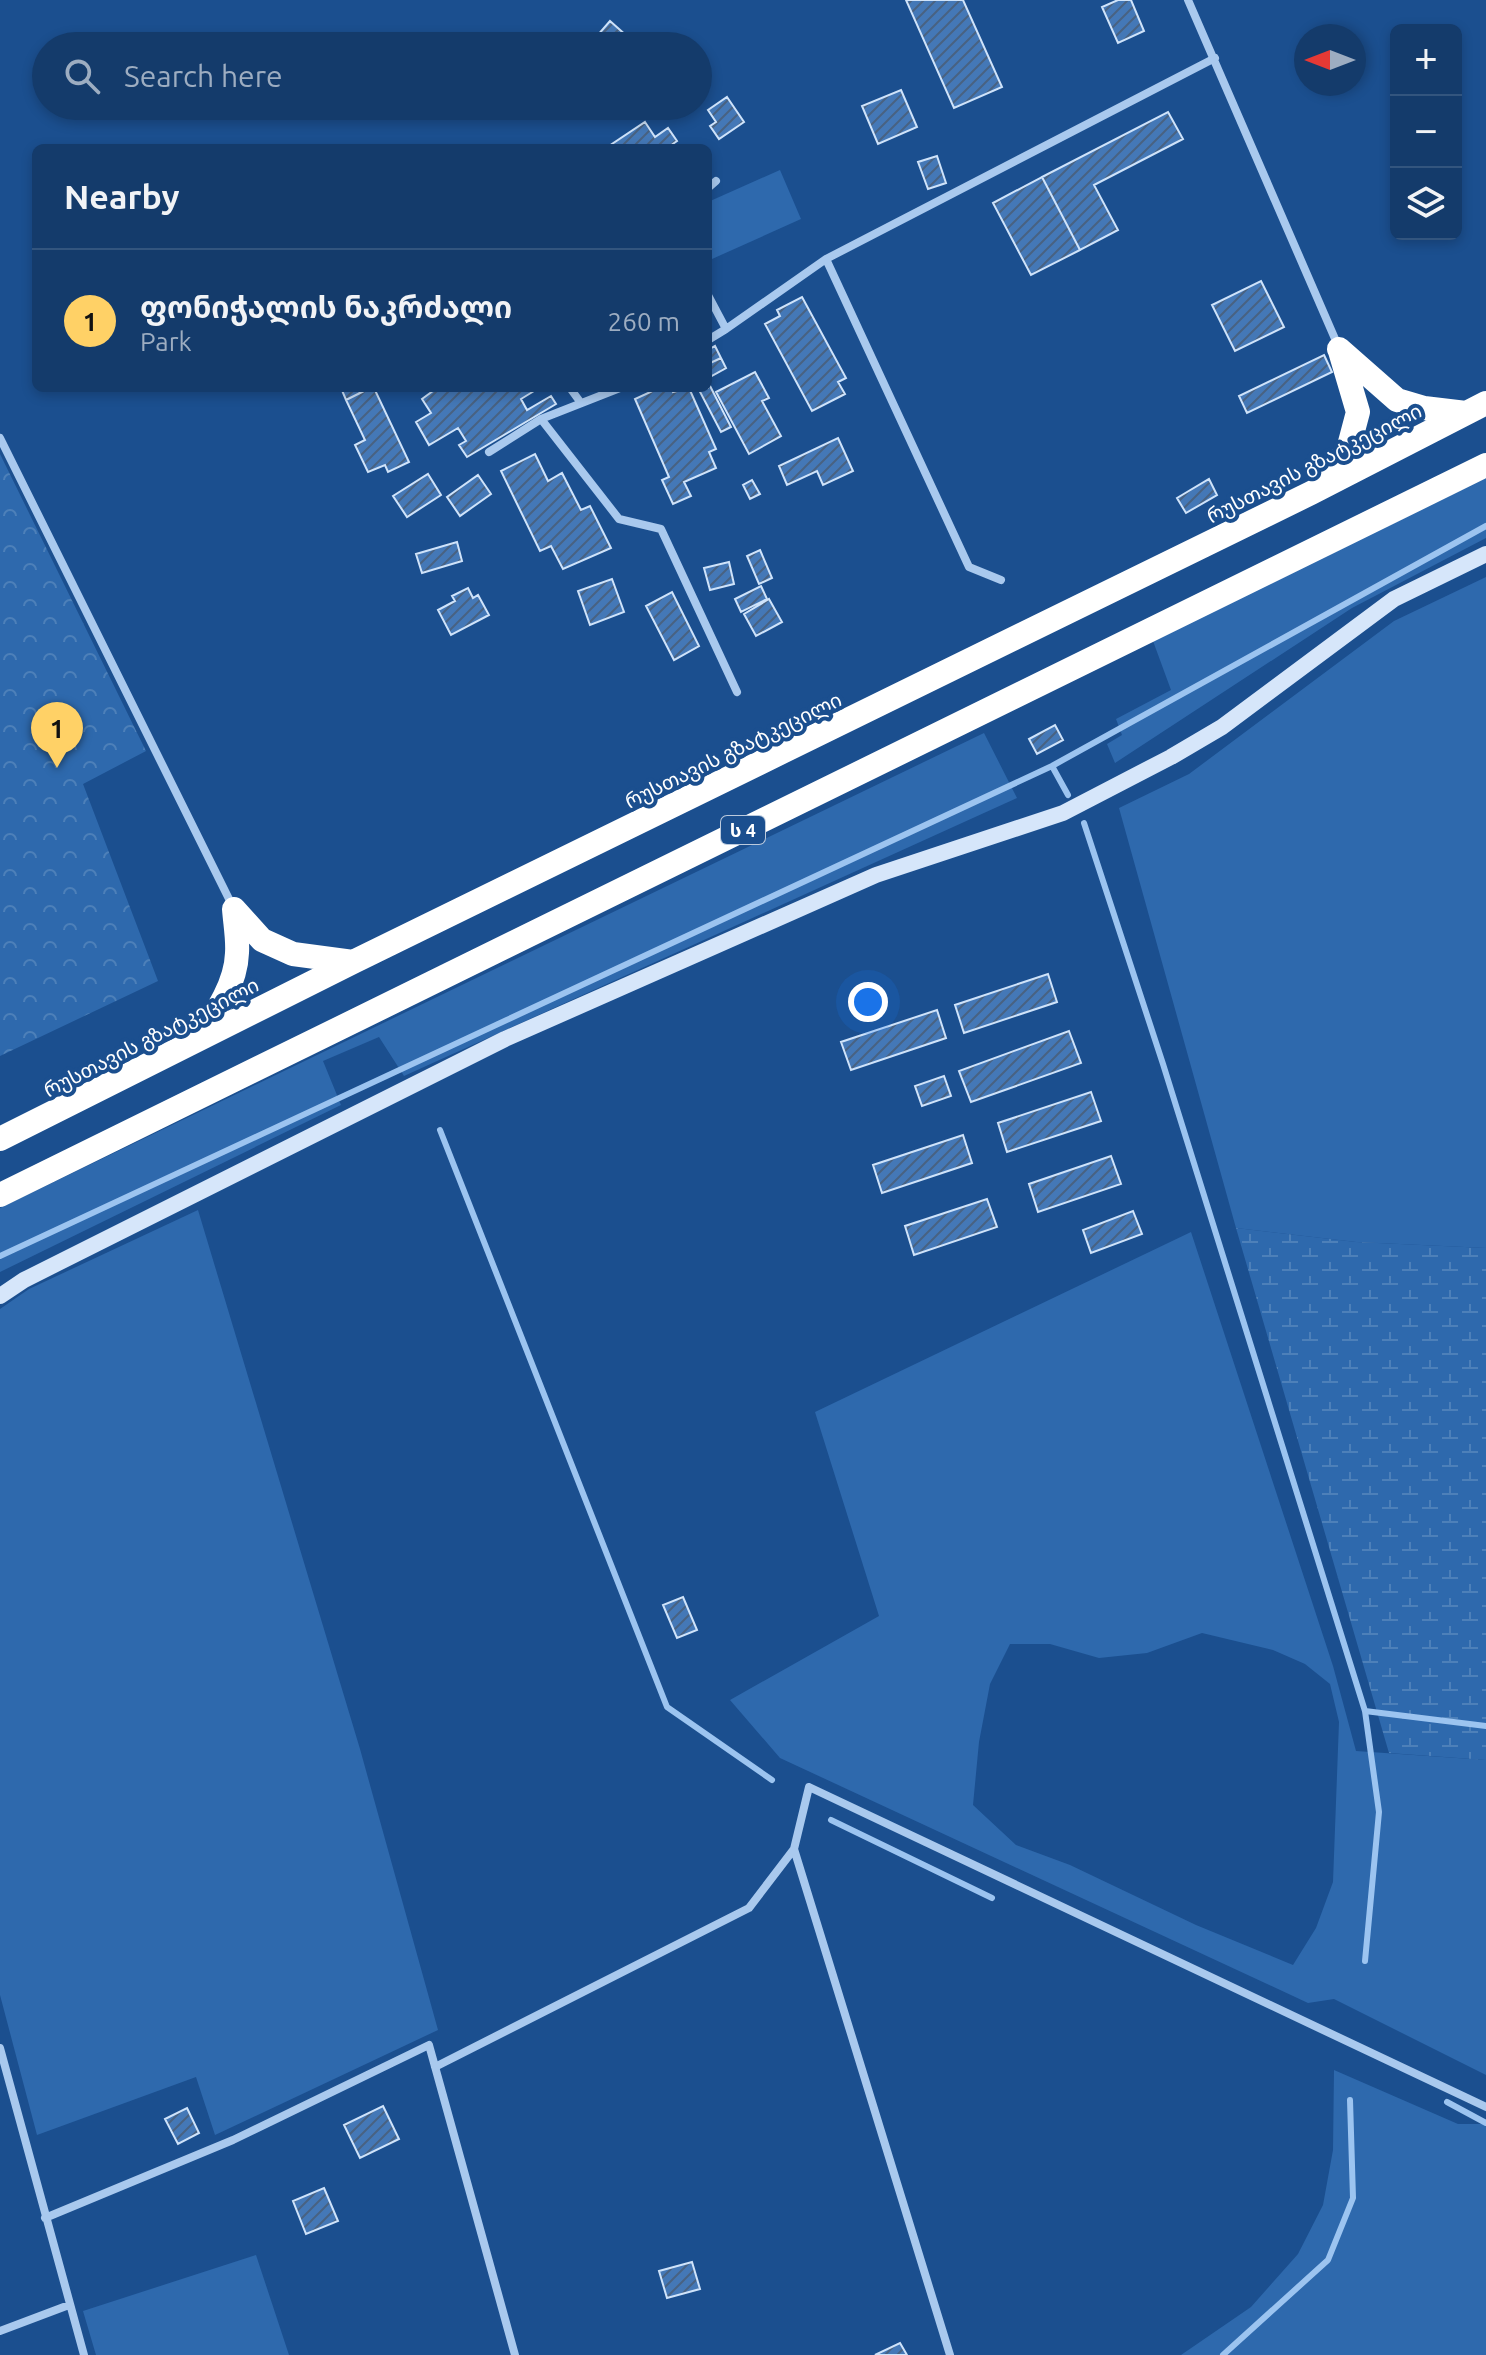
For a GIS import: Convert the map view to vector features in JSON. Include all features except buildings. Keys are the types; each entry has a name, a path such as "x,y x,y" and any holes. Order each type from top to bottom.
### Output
{"highway":[{"path":"1339,349 1397,400 1424,408 1476,408"},
{"path":"1326,486 1349,446 1358,412 1339,349"},
{"name":"რუსთავის გზატკეცილი","path":"0,1139 353,962 1326,486 1476,408"},
{"name":"ს 4","path":"0,1195 1486,465"},
{"path":"234,909 262,940 293,954 353,962"},
{"path":"196,1042 216,1013 230,983 238,954 234,909"}],"street":[{"path":"1188,0 1339,349"},
{"path":"712,338 826,259 1215,58"},
{"path":"712,184 716,181"},
{"path":"826,259 969,567 1001,580"},
{"path":"712,303 726,329"},
{"path":"573,392 581,403"},
{"path":"489,452 541,419 610,392"},
{"path":"541,419 619,519 661,529 737,692"},
{"path":"0,438 234,909"},
{"path":"0,1296 24,1280 505,1039 876,875 1063,813 1222,727 1394,599 1486,554"},
{"path":"435,2067 749,1908 794,1849 809,1787 1486,2107"},
{"path":"794,1849 950,2355"},
{"path":"45,2218 233,2140 429,2045 515,2355"},
{"path":"0,2048 84,2355"},
{"path":"0,2331 69,2305"}],"green space":[{"path":"780,170 801,219 712,259 712,200"},
{"path":"0,454 146,751 83,784 158,981 0,1056"},
{"path":"1486,478 1486,538 1352,608 1115,763 1107,744 1122,735 1116,719 1171,690 1153,641"},
{"path":"1486,577 1486,1248 1356,1242 1236,1228 1119,808 1189,774 1394,621"},
{"path":"984,733 1017,798 404,1076 379,1037 323,1061 341,1105 0,1272 0,1208"},
{"path":"198,1210 360,1749 438,2030 215,2135 196,2077 37,2135 0,1995 0,1309 29,1289"},
{"path":"1236,1228 1356,1242 1486,1248 1486,1760 1389,1753"},
{"path":"1191,1232 1333,1666 1356,1751 1486,1760 1486,2075 1334,1999 1308,2003 780,1758 730,1700 879,1616 815,1412","holes":["1202,1633 1273,1650 1305,1664 1330,1684 1339,1722 1333,1882 1316,1928 1293,1965 1196,1925 1070,1865 1016,1845 973,1805 979,1742 990,1684 1010,1644 1050,1644 1099,1658 1147,1653"]},
{"path":"1334,2070 1458,2124 1486,2124 1486,2355 1181,2355 1251,2307 1298,2254 1323,2205 1333,2150"},
{"path":"256,2255 289,2355 96,2355 83,2311"}],"waterway":[{"path":"0,1256 1052,766 1486,526"},
{"path":"1052,766 1068,795"},
{"path":"1084,823 1163,1064 1365,1711 1379,1812 1365,1961"},
{"path":"440,1130 667,1707 772,1780"},
{"path":"1365,1711 1486,1726"},
{"path":"831,1820 992,1898"},
{"path":"1223,2355 1328,2260 1353,2198 1350,2100"},
{"path":"1447,2102 1486,2123"}],"place":[{"name":"ფონიჭალის ნაკრძალი","path":"57,768"}]}
